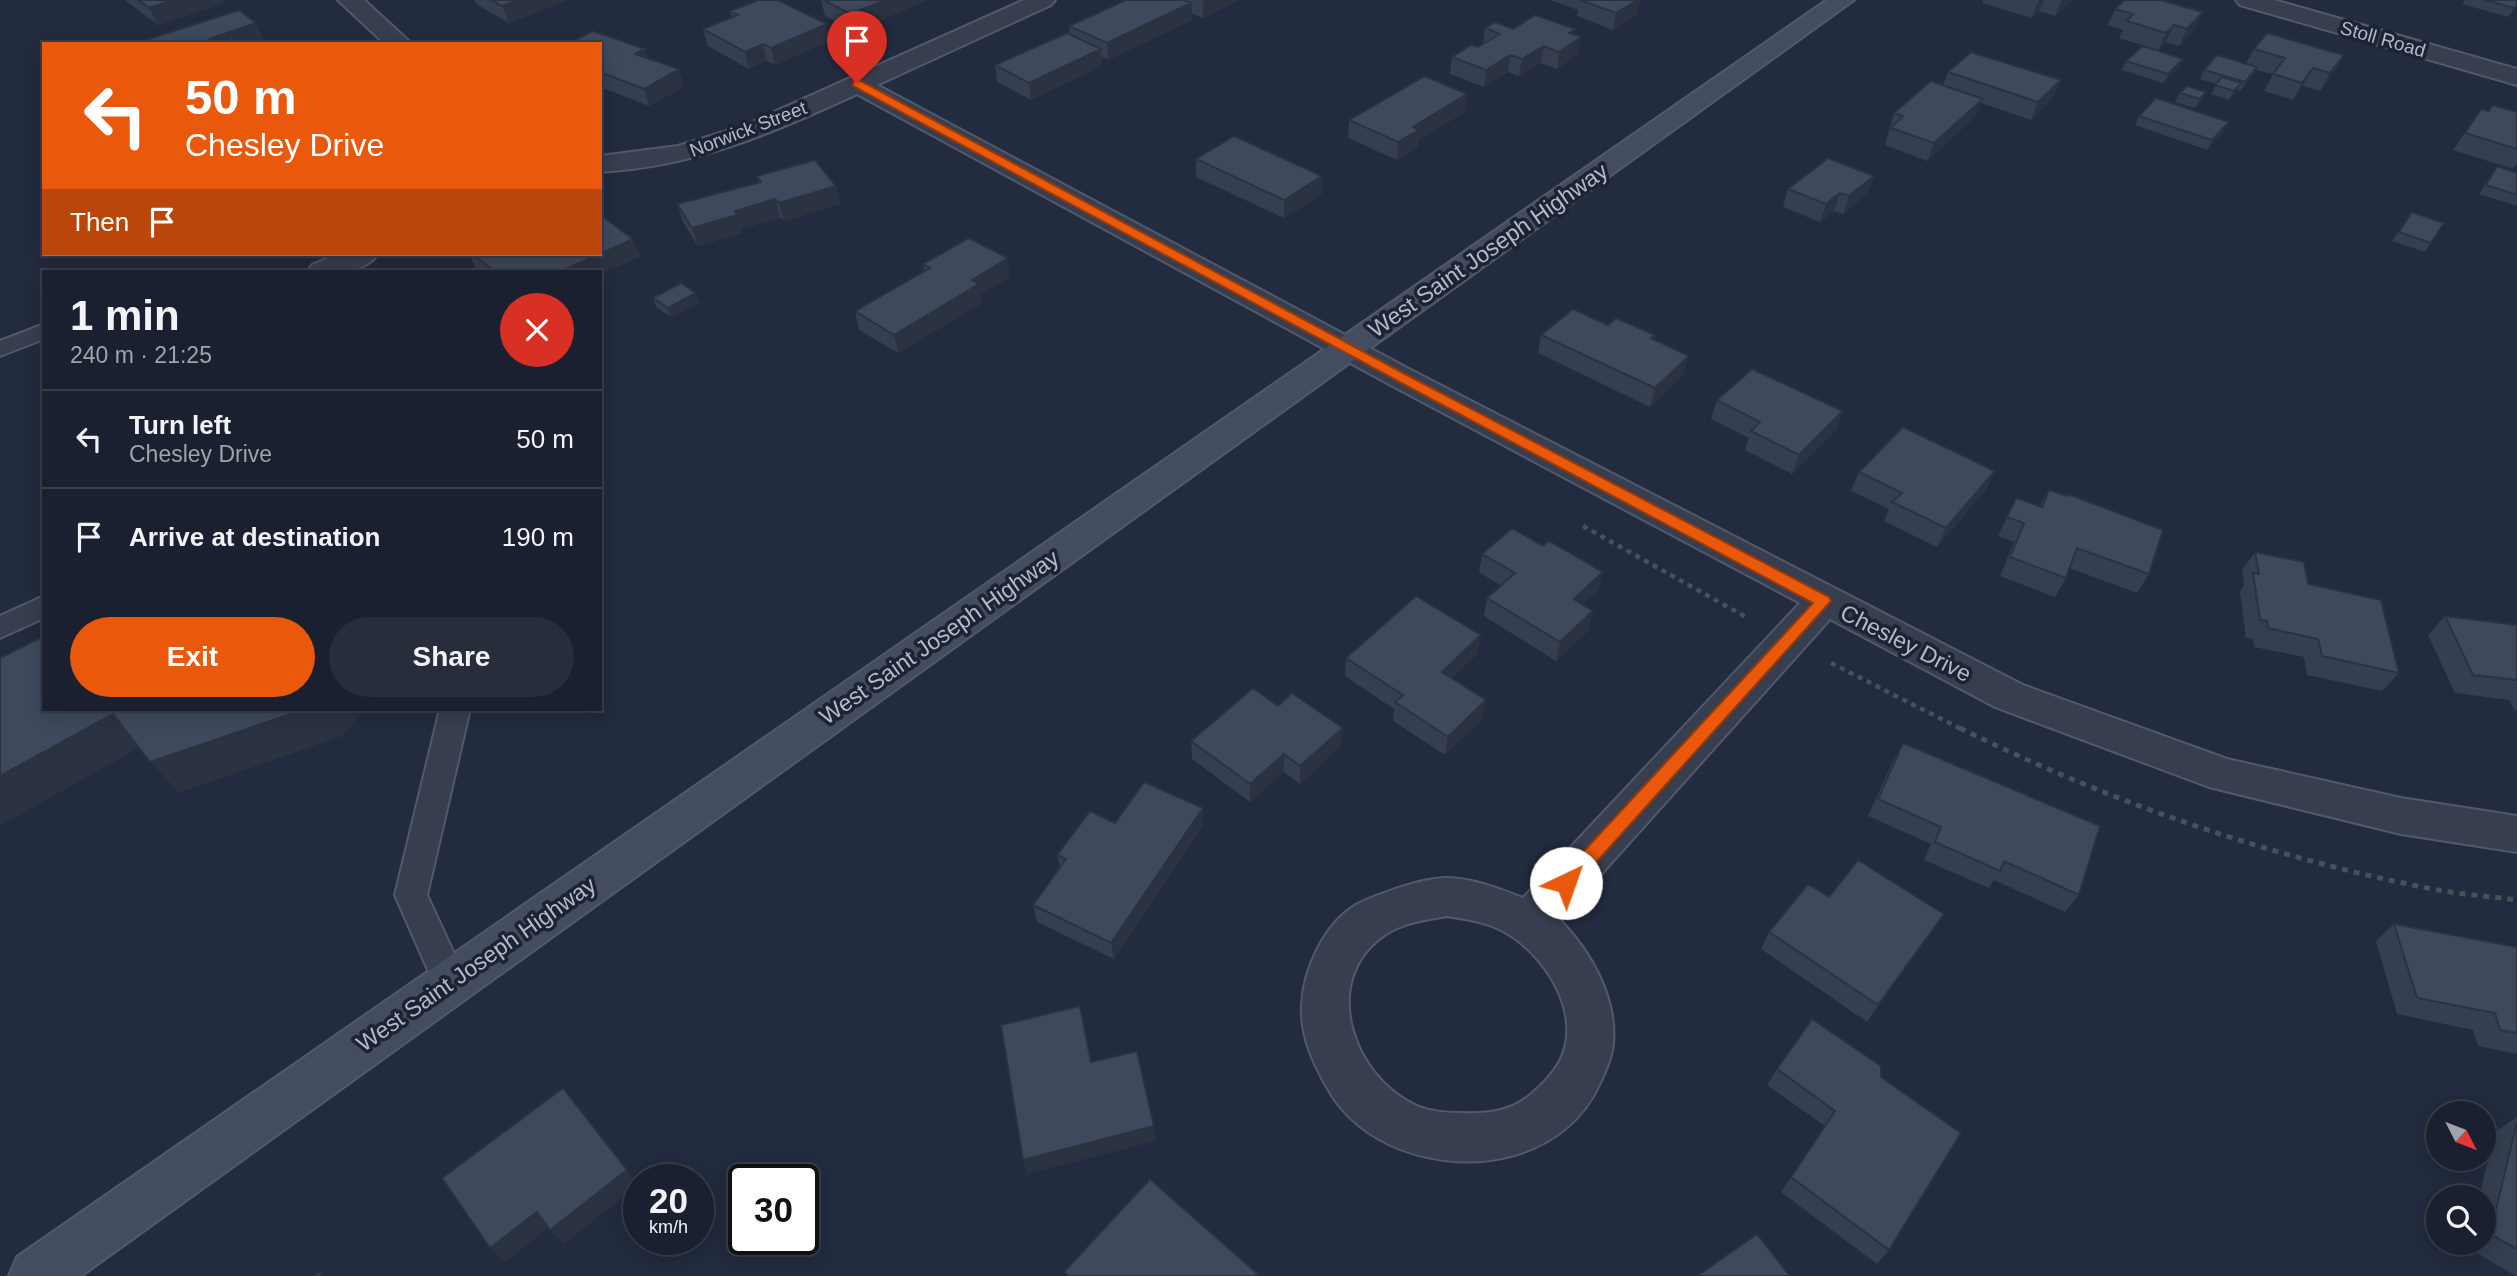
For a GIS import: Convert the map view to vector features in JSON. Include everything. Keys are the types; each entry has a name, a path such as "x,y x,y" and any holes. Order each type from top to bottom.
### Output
{"street":[{"name":"Norwick Street","path":"602,164 639,163 714,146 752,132 1043,0"},
{"name":"West Saint Joseph Highway","path":"36,1276 1842,0"},
{"name":"Stoll Road","path":"2248,0 2517,78"},
{"path":"355,1 398,42"},
{"name":"Chesley Drive","path":"857,83 1348,349 2009,696 2224,775 2401,816 2517,834"},
{"path":"325,270 358,256"},
{"path":"1529,923 1824,601"},
{"path":"1447,897 1490,904 1529,923 1560,950 1580,984 1589,1023 1585,1062 1566,1096 1534,1123 1494,1138 1448,1138 1404,1126 1367,1100 1340,1067 1325,1026 1326,985 1342,948 1369,920 1406,903 1447,897"}],"lane":[{"path":"0,349 42,332"},
{"path":"0,628 42,607"},
{"path":"450,982 411,895 455,711"}],"building":[{"path":"138,0 172,0 149,8"},
{"path":"491,0 518,0 502,6"},
{"path":"758,0 778,0 827,24 771,48 763,44 745,52 703,29 738,15 730,11"},
{"path":"823,0 885,0 851,14"},
{"path":"1126,0 1184,0 1191,3 1107,43 1069,26"},
{"path":"1580,0 1638,0 1616,13"},
{"path":"2124,0 2160,0 2203,12 2187,29 2174,25 2166,33 2127,21 2133,14 2115,9"},
{"path":"2485,0 2517,0 2517,4 2514,8"},
{"path":"239,10 256,23 209,39 212,42 140,42"},
{"path":"1535,15 1575,29 1569,33 1581,37 1559,52 1544,46 1522,59 1510,55 1486,70 1452,57 1471,45 1478,47 1500,34 1485,28 1495,22 1513,29"},
{"path":"593,31 645,49 635,54 679,69 644,89 602,73 602,42 571,42"},
{"path":"1067,33 1101,49 1029,83 995,65"},
{"path":"2267,33 2344,55 2330,73 2313,68 2302,83 2273,74 2285,58 2254,49"},
{"path":"232,38 237,42 220,42"},
{"path":"2143,46 2183,59 2168,74 2126,61"},
{"path":"1971,52 2061,80 2038,102 1948,72"},
{"path":"2217,55 2257,67 2245,82 2204,70"},
{"path":"1425,76 1467,94 1413,127 1419,130 1398,142 1349,120"},
{"path":"2222,77 2241,83 2234,91 2215,85"},
{"path":"1931,81 1983,99 1934,143 1891,128 1903,116 1894,113"},
{"path":"2187,86 2206,92 2200,99 2180,93"},
{"path":"2156,98 2229,122 2212,140 2139,116"},
{"path":"2493,105 2517,112 2517,149 2465,133 2481,109 2489,111"},
{"path":"1234,136 1322,176 1284,200 1196,159"},
{"path":"1828,158 1874,176 1849,196 1840,193 1826,204 1788,189"},
{"path":"815,160 836,186 779,203 775,199 735,211 737,215 692,228 677,204 761,182 757,176"},
{"path":"2497,166 2517,173 2517,195 2486,185"},
{"path":"2412,212 2444,223 2431,243 2399,232"},
{"path":"602,216 633,239 602,253"},
{"path":"969,238 1008,258 972,280 979,284 894,335 855,311 930,268 923,264"},
{"path":"475,256 595,256 563,270 493,270"},
{"path":"681,283 696,293 668,308 653,298"},
{"path":"1573,309 1608,325 1616,318 1655,335 1651,338 1689,356 1655,388 1541,335"},
{"path":"1752,369 1843,411 1799,455 1751,431 1760,422 1717,400"},
{"path":"1903,427 1995,471 1946,528 1892,502 1902,493 1859,472"},
{"path":"2049,490 2067,496 2068,494 2163,530 2149,574 2077,548 2066,578 2010,557 2024,523 2007,517 2016,498 2042,507"},
{"path":"1512,528 1543,546 1549,541 1603,572 1574,599 1593,611 1560,642 1487,598 1515,573 1482,554"},
{"path":"2255,552 2304,562 2308,584 2381,600 2399,673 2322,656 2318,639 2268,628 2267,621 2260,620 2253,573 2259,574"},
{"path":"1416,596 1481,635 1442,672 1486,700 1448,737 1395,702 1403,695 1346,658"},
{"path":"2445,616 2517,625 2517,680 2473,675"},
{"path":"42,637 42,711 299,711 150,762 113,714 0,776 0,658"},
{"path":"1253,688 1278,706 1292,693 1343,728 1300,766 1284,754 1250,784 1191,741"},
{"path":"1903,743 2100,826 2079,895 2004,861 2000,871 1935,842 1941,827 1878,799"},
{"path":"1144,782 1203,808 1111,943 1033,905 1066,859 1057,855 1090,811 1115,823"},
{"path":"1858,860 1944,914 1878,1005 1769,932 1808,884 1829,897"},
{"path":"2394,924 2517,947 2517,1033 2500,1030 2495,1013 2417,998"},
{"path":"1080,1006 1091,1062 1137,1051 1154,1126 1023,1160 1001,1025"},
{"path":"1812,1019 1881,1066 1881,1077 1961,1133 1889,1250 1791,1177 1835,1111 1777,1069"},
{"path":"563,1088 623,1165 623,1173 550,1230 537,1212 490,1248 442,1178"},
{"path":"2517,1122 2517,1249 2496,1237 2496,1209"},
{"path":"1150,1179 1260,1276 1068,1276 1064,1272"},
{"path":"1757,1234 1790,1276 1697,1276"}],"route":[{"path":"857,83 1398,376 1824,601 1566,883"}]}
